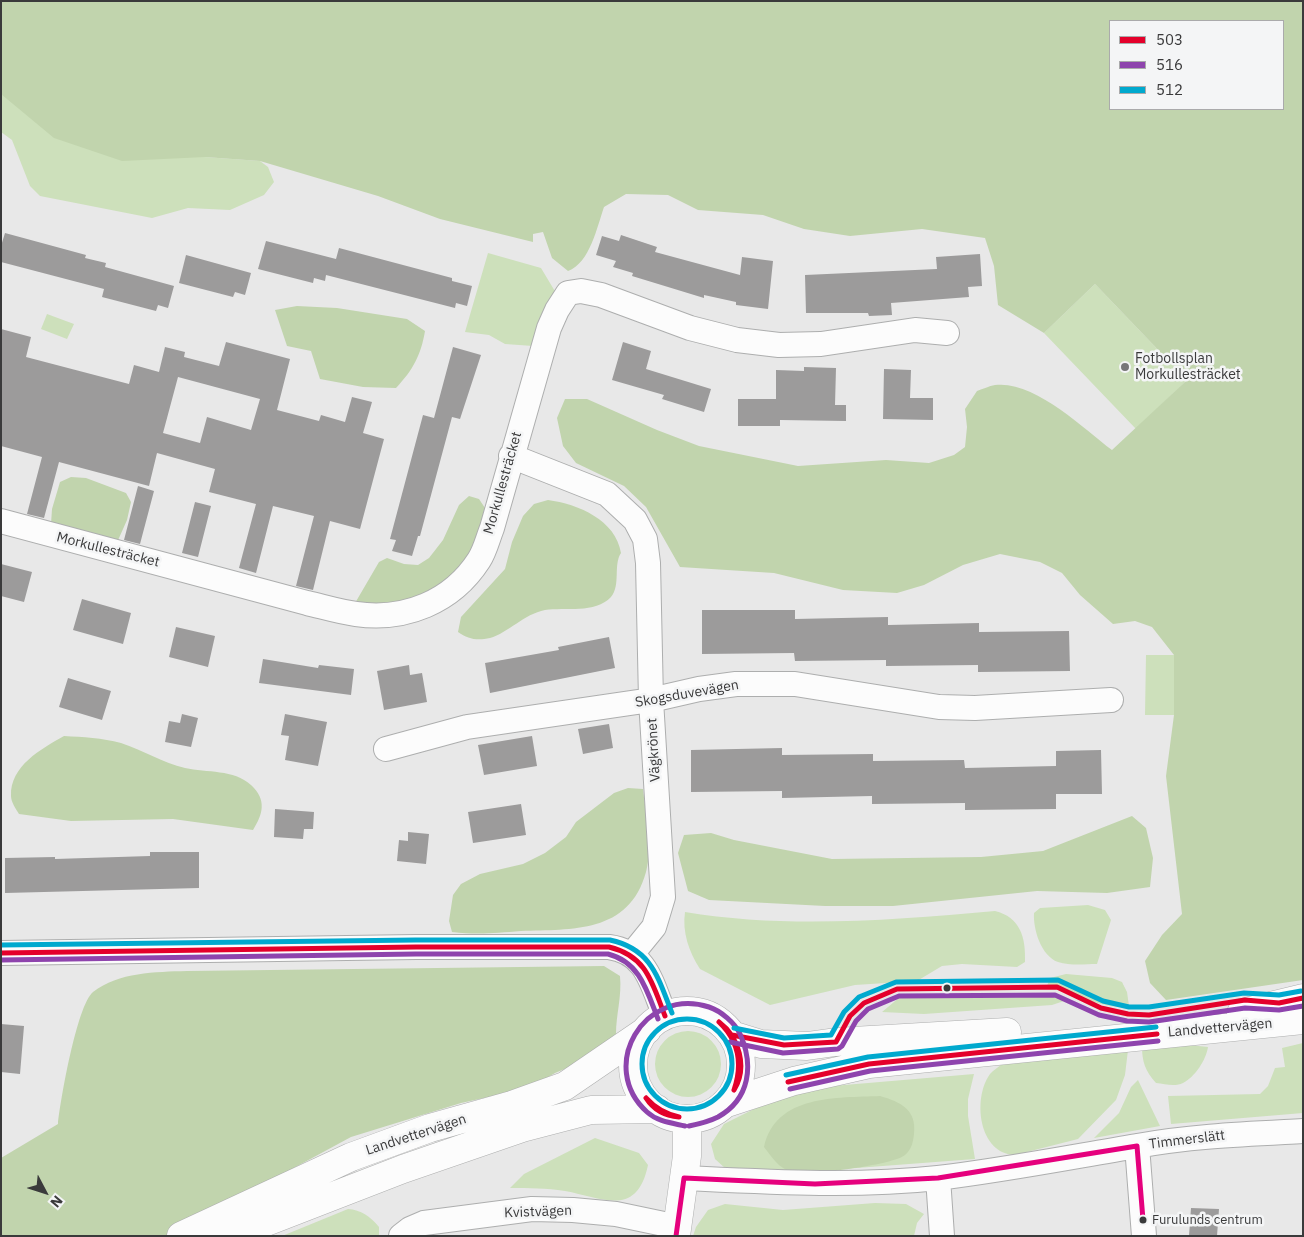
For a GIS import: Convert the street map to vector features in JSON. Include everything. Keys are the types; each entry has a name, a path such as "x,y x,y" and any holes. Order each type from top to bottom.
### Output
{"street":[{"name":"Morkullesträcket","path":"1,521 263,590 307,604 356,614 400,614 441,599 464,580 480,559 492,528 549,328 568,292 581,291 601,295 690,328 737,340 780,345 821,344 915,330 947,334"},
{"name":"Vägkrönet","path":"511,456 607,494 635,520 645,539 648,562 651,700 663,897 654,927 632,954"},
{"name":"Skogsduvevägen","path":"386,749 467,727 651,700 699,689 736,684 795,684 939,708 975,708 1110,700"},
{"path":"1,953 416,947 609,947 624,949 632,954 645,968 656,1023"},
{"name":"Landvettervägen","path":"732,1035 760,1044 807,1046 836,1042 941,1035 1109,1027 1230,1016 1303,998"},
{"path":"682,1010 705,1014 717,1020 732,1035 740,1052 741,1071 736,1089 724,1104 710,1114 687,1119 668,1115 657,1109 644,1097 634,1072 635,1054 656,1023 682,1010"},
{"name":"Landvettervägen","path":"724,1104 794,1081 868,1064 1303,1020"},
{"name":"Landvettervägen","path":"181,1236 351,1157 430,1128 512,1105 565,1086 656,1023"},
{"name":"Landvettervägen","path":"230,1236 404,1169 522,1128 592,1110 657,1109"},
{"path":"677,1231 688,1134 687,1119"},
{"name":"Timmerslätt","path":"684,1178 815,1184 938,1178 1091,1155 1137,1146 1220,1135 1303,1131"},
{"path":"1137,1146 1144,1236"},
{"path":"938,1178 942,1236"},
{"name":"Kvistvägen","path":"401,1236 410,1228 424,1223 532,1209 601,1212 677,1231"}],"green space":[{"path":"1,1 1303,1 1303,980 1166,1000 1150,983 1145,961 1162,935 1182,914 1166,776 1174,715 1174,655 1152,627 1135,621 1113,624 1080,595 1062,573 1040,562 1000,554 963,565 924,585 897,593 843,590 774,573 680,567 646,507 624,486 576,463 563,446 557,418 565,399 587,399 699,446 798,466 886,460 929,463 954,455 965,447 967,427 965,409 977,391 995,385 1010,385 1026,390 1057,407 1112,450 1187,380 1095,284 1044,333 998,305 994,266 985,238 922,229 850,236 804,229 763,215 698,210 668,195 626,194 604,207 587,253 576,267 568,271 552,258 543,232 533,234 533,242 440,219 378,196 260,161 205,157 122,161 54,138 1,94"},
{"path":"1,94 205,157 260,161 268,167 274,182 264,195 230,210 188,208 152,218 40,196 30,186 12,140 1,132"},
{"path":"488,253 541,268 556,293 533,346 505,344 489,335 465,332"},
{"name":"Fotbollsplan Morkullesträcket","path":"1095,284 1187,380 1136,429 1044,333"},
{"path":"297,306 337,308 407,319 425,331 419,355 412,368 396,388 363,387 320,379 311,351 287,346 275,310"},
{"path":"47,314 74,324 67,339 41,329"},
{"path":"71,477 86,478 126,493 131,502 127,520 115,547 51,524 52,509 60,482"},
{"path":"469,496 479,499 485,508 483,523 468,559 428,602 351,610 379,562 387,558 404,564 418,565 429,558 443,540 459,505"},
{"path":"548,500 571,505 583,510 604,523 612,531 618,541 621,553 617,563 616,587 611,597 597,606 588,608 553,609 537,612 497,636 490,638 473,639 458,632 461,617 505,569 512,542 523,516 534,504"},
{"path":"1146,655 1174,655 1174,715 1145,715"},
{"path":"64,736 114,741 177,766 237,776 251,785 259,796 262,807 259,818 253,830 173,819 71,821 19,814 11,796 12,785 21,767 37,753"},
{"path":"628,788 643,789 649,852 646,872 638,892 626,907 612,917 596,924 578,928 487,933 452,932 449,921 453,895 461,884 480,874 523,864 545,853 566,837 576,822 614,793"},
{"path":"1132,816 1146,828 1153,858 1150,887 1107,893 1037,891 893,906 825,906 709,900 688,891 678,853 684,835 711,833 734,840 832,859 981,857 1043,851"},
{"path":"1088,905 1105,910 1111,920 1097,964 1068,964 1052,959 1039,941 1034,913 1040,908"},
{"path":"995,911 1004,914 1016,923 1023,936 1025,962 1017,967 962,964 942,966 917,981 855,985 770,1005 700,969 690,949 684,919 685,912 723,917 801,922 879,920"},
{"path":"604,966 620,976 616,1034 579,1063 555,1073 530,1088 461,1103 351,1137 168,1236 1,1236 1,1158 58,1124 70,1055 81,1015 93,992 114,980 138,974 187,971"},
{"path":"1066,974 1112,978 1122,982 1127,992 1129,1006 1118,1007 1098,1003 1047,986 1050,978"},
{"path":"1042,993 1064,1001 1052,1005 924,1014 882,1012 900,997"},
{"path":"694,1031 712,1040 719,1051 721,1064 719,1077 712,1088 701,1095 682,1097 664,1088 657,1077 655,1058 664,1040 675,1033"},
{"path":"1170,1043 1208,1047 1205,1057 1192,1077 1177,1085 1156,1083 1145,1066 1143,1056 1142,1046"},
{"path":"1303,1043 1303,1113 1171,1124 1168,1096 1260,1094 1268,1086 1275,1068 1285,1067 1282,1048"},
{"path":"1128,1050 1125,1075 1116,1100 1078,1139 1015,1155 1003,1152 993,1145 987,1136 982,1124 981,1097 984,1085 990,1074 1002,1064"},
{"path":"974,1074 968,1099 968,1116 975,1159 817,1171 726,1169 715,1159 711,1144 724,1124 772,1100 809,1088"},
{"path":"1138,1080 1160,1126 1094,1138 1119,1113 1131,1087"},
{"path":"880,1096 901,1104 913,1119 914,1134 912,1145 905,1155 898,1159 850,1169 801,1173 783,1168 764,1147 771,1130 781,1117 795,1108 810,1102 828,1099"},
{"path":"595,1138 639,1153 648,1165 643,1182 636,1192 627,1198 605,1200 558,1190 510,1188 524,1174"},
{"path":"875,1203 906,1204 924,1214 917,1223 914,1236 693,1236 696,1227 708,1210 725,1204 783,1210"},
{"path":"348,1209 361,1212 372,1220 379,1227 379,1236 282,1236"}],"building":[{"path":"5,233 86,255 85,258 106,263 105,267 174,286 168,308 158,305 156,311 102,297 104,289 1,262 1,246"},
{"path":"621,235 657,247 655,252 740,275 742,257 773,261 768,309 736,305 736,302 704,295 704,298 632,276 633,273 613,267 616,261 596,255 602,236 619,241"},
{"path":"266,241 336,259 339,248 452,278 452,281 472,286 467,306 456,303 455,308 326,275 325,281 314,278 313,283 258,269"},
{"path":"980,254 982,286 968,287 969,297 891,303 892,315 869,316 868,313 806,313 805,275 937,269 936,257"},
{"path":"186,255 251,273 245,295 235,292 233,297 179,283"},
{"path":"1,329 31,337 26,357 129,384 134,365 159,372 165,347 185,352 184,357 219,366 226,342 290,359 277,410 319,421 321,415 345,422 352,397 372,402 363,433 384,439 360,529 330,521 313,590 296,586 314,516 273,506 256,573 239,568 256,504 209,492 215,469 157,453 149,486 59,462 44,518 27,514 42,457 1,446","holes":["178,377 260,399 251,430 207,417 200,443 163,433"]},
{"path":"623,342 651,351 646,369 711,389 704,412 662,399 664,395 612,380"},
{"path":"453,347 481,355 460,419 452,417 420,536 418,536 412,556 392,551 396,540 390,539 423,415 434,418"},
{"path":"804,367 836,368 835,405 846,405 846,421 780,420 780,426 738,426 738,399 776,399 776,370 804,371"},
{"path":"884,369 911,370 910,398 933,398 933,420 883,419"},
{"path":"138,486 154,491 140,544 124,540"},
{"path":"195,502 211,506 198,557 182,553"},
{"path":"1,564 32,572 24,602 1,596"},
{"path":"82,599 131,613 123,644 73,630"},
{"path":"702,610 795,610 795,619 888,617 888,625 979,623 979,632 1069,631 1070,671 978,672 978,665 886,666 886,660 795,661 794,653 702,654"},
{"path":"176,627 215,636 208,667 169,657"},
{"path":"609,637 615,668 490,693 485,663 559,650 558,647"},
{"path":"263,659 318,668 319,665 354,669 351,695 259,683"},
{"path":"409,665 410,675 422,673 427,702 384,710 377,671"},
{"path":"68,678 111,691 102,720 59,707"},
{"path":"182,714 198,718 191,747 165,742 169,721 180,723"},
{"path":"285,714 327,722 318,766 285,760 289,736 281,735"},
{"path":"609,724 613,748 583,754 578,729"},
{"path":"532,736 537,766 484,775 478,745"},
{"path":"782,748 782,755 873,754 873,761 964,760 965,768 1056,766 1056,751 1101,750 1102,794 1056,794 1056,809 965,810 965,803 872,804 872,796 782,798 782,791 691,792 691,750"},
{"path":"521,804 526,835 473,843 468,812"},
{"path":"275,809 314,812 313,829 304,829 303,839 274,837"},
{"path":"408,832 429,834 426,864 397,861 399,840 408,841"},
{"path":"150,852 199,852 199,888 5,893 5,858 55,857 55,859 150,856"},
{"path":"1,1024 24,1026 20,1074 1,1072"},
{"path":"1191,1208 1219,1209 1217,1236 1189,1236"}],"transit line":[{"name":"512","path":"1,945 416,940 610,940 635,950 652,967 672,1013"},
{"name":"503","path":"1,953 416,947 609,947 622,951 640,964 652,982 665,1016"},
{"name":"516","path":"1,960 416,954 608,954 619,958 635,971 646,988 658,1019"},
{"name":"512","path":"734,1028 784,1038 831,1035 844,1012 859,997 896,982 1058,980 1103,1001 1129,1007 1149,1007 1244,993 1279,995 1301,991"},
{"name":"503","path":"732,1035 784,1045 836,1042 850,1016 864,1003 897,989 1057,987 1101,1008 1128,1014 1149,1015 1245,1000 1279,1003 1303,998"},
{"name":"516","path":"730,1042 783,1053 838,1049 842,1046 856,1021 868,1009 899,996 1055,995 1099,1015 1127,1021 1149,1022 1245,1008 1279,1010 1303,1006"},
{"name":"516","path":"685,1126 660,1120 647,1112 633,1094 626,1074 628,1053 635,1035 648,1019 665,1008 686,1004 709,1007 723,1014 731,1022 740,1034 748,1069 743,1091 729,1110 718,1117 689,1126"},
{"name":"512","path":"687,1019 704,1022 719,1032 729,1047 732,1064 729,1081 719,1096 704,1106 687,1109 670,1106 655,1096 645,1081 642,1064 645,1047 655,1032 670,1022 687,1019"},
{"name":"503","path":"719,1022 732,1036 741,1062 738,1081 734,1090"},
{"name":"503","path":"719,1022 731,1037 737,1053 738,1071 734,1090"},
{"name":"512","path":"786,1075 868,1057 1156,1027"},
{"name":"503","path":"788,1082 869,1064 1157,1034"},
{"name":"516","path":"790,1089 870,1071 1158,1041"},
{"name":"503","path":"646,1098 661,1110 679,1117"},
{"name":"503","path":"646,1098 660,1111 679,1117"},
{"path":"676,1236 684,1178 815,1184 938,1178 1137,1146 1143,1220"}],"place":[{"name":"Fotbollsplan Morkullesträcket","path":"1125,367"},
{"name":"Furulunds centrum","path":"1143,1220"}]}
